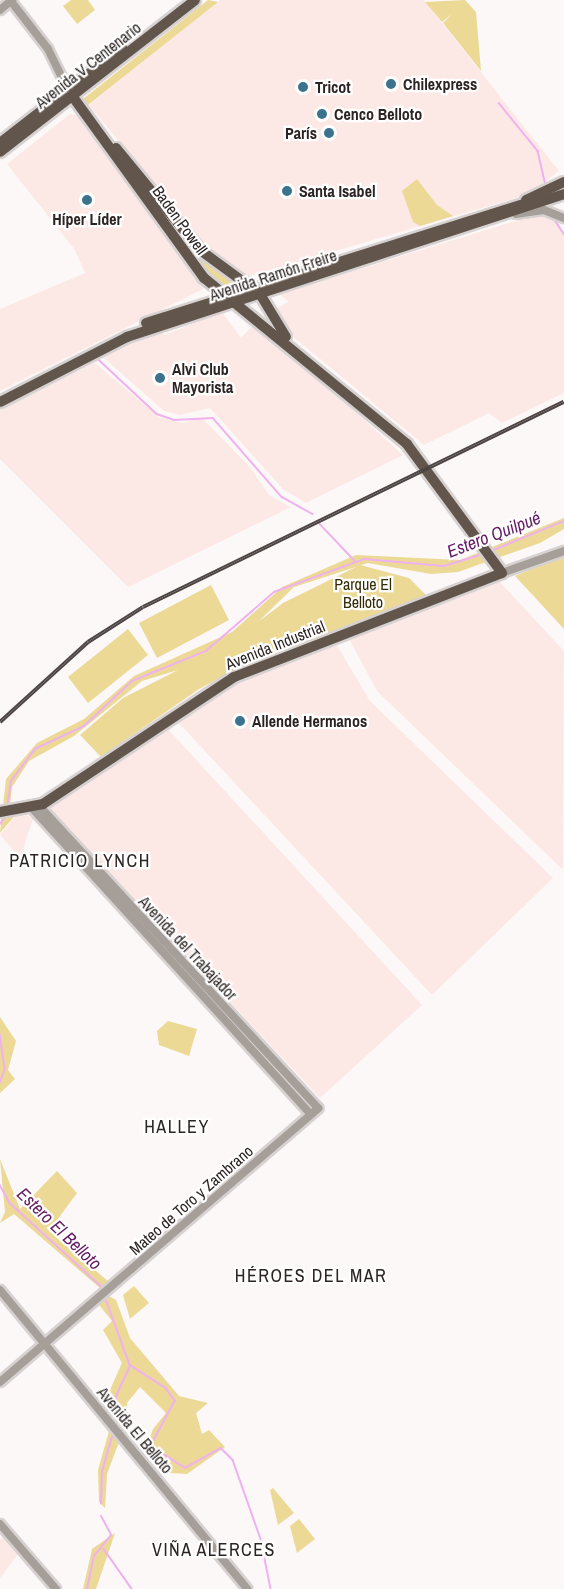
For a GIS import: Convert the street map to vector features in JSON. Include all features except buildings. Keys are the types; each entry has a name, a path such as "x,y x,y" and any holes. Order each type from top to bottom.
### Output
{"main road":[{"name":"Avenida V Centenario","path":"0,152 184,0"},
{"name":"Avenida V Centenario","path":"0,143 71,94 195,0"},
{"name":"Baden Powell","path":"71,94 125,172 210,259 261,294 291,344"},
{"name":"Baden Powell","path":"71,94 152,198 185,251 222,296 291,344 407,444 427,478 482,541 499,569"},
{"path":"507,211 564,182"},
{"name":"Avenida Ramón Freire","path":"0,396 102,342 222,296 564,194"},
{"name":"Avenida Ramón Freire","path":"0,402 127,337 507,211"},
{"path":"185,251 210,259"},
{"path":"92,355 102,342"},
{"name":"Avenida Industrial","path":"36,810 220,684 499,569"},
{"path":"6,811 36,810"}],"street":[{"name":"Baden Powell","path":"11,0 48,50 71,94"},
{"path":"0,10 11,0"},
{"path":"507,211 544,210 564,218"},
{"name":"Avenida Industrial","path":"499,569 564,551"},
{"name":"Avenida del Trabajador","path":"36,810 318,1108"},
{"name":"Avenida del Trabajador","path":"36,810 310,1114"},
{"path":"276,1077 284,1071"},
{"name":"Mateo de Toro y Zambrano","path":"0,1382 318,1108"},
{"name":"Avenida El Belloto","path":"0,1290 247,1589"},
{"path":"0,1524 56,1589"}],"shaded area":[{"path":"220,0 424,0 559,171 530,194 247,277 208,249 89,105"},
{"path":"70,114 78,115 203,289 0,391 0,309 85,273 75,250 7,164"},
{"path":"534,215 554,220 564,232 564,393 502,423 489,413 424,445 290,334 277,308 289,302 279,294"},
{"path":"222,312 241,338 251,327 263,328 403,455 306,503 283,489 210,408 180,415 164,411 104,358 136,339 162,331 164,335"},
{"path":"95,363 159,417 182,423 202,418 250,467 269,495 291,507 128,587 0,459 0,408"},
{"path":"500,582 564,651 563,870 377,691 349,639"},
{"path":"335,642 370,701 553,878 432,995 177,721 256,671"},
{"path":"166,727 422,1005 320,1098 49,809"},
{"path":"20,811 33,819 20,858 0,835"},
{"path":"3,1536 18,1554 0,1578 0,1540"}],"green space":[{"path":"71,0 88,0 95,10 77,24 63,6"},
{"path":"208,0 218,2 88,105 83,99"},
{"path":"465,0 476,12 481,71 443,23 452,14 442,22 425,2"},
{"path":"417,179 437,205 453,216 420,226 413,222 402,191"},
{"path":"191,254 201,257 241,282 221,288"},
{"name":"Parque El Belloto","path":"564,518 564,529 540,543 458,572 431,574 368,563 361,565 409,578 429,598 247,664 199,689 101,757 80,735 123,698 178,670 142,681 74,736 29,761 12,787 10,805 18,812 0,833 6,779 37,743 84,719 134,676 232,632 282,587 356,555 460,560","holes":["356,567 283,603 258,622 294,587"]},
{"path":"564,555 564,629 515,576"},
{"path":"211,585 229,620 157,658 139,623"},
{"path":"128,629 148,655 88,703 68,677"},
{"path":"0,1017 16,1041 8,1070 15,1079 0,1093"},
{"path":"168,1021 197,1029 189,1056 159,1045 157,1031"},
{"path":"0,1159 20,1209 57,1171 77,1193 49,1231 109,1282 101,1289 14,1214 0,1223 5,1212"},
{"path":"134,1286 149,1303 130,1319 123,1295"},
{"path":"109,1296 116,1300 130,1338 179,1396 208,1403 196,1413 202,1434 209,1430 225,1447 187,1474 170,1473 150,1455 146,1448 153,1429 166,1413 140,1387 127,1403 129,1426 120,1427 110,1413 110,1390 122,1363 103,1330 112,1321 99,1305"},
{"path":"109,1431 119,1442 107,1474 105,1508 99,1502 98,1470"},
{"path":"273,1488 294,1513 278,1525 270,1490"},
{"path":"299,1519 315,1539 297,1553 290,1526"},
{"path":"115,1533 96,1589 83,1589 92,1549"}],"waterway":[{"path":"499,103 538,151 545,182"},
{"path":"555,220 564,234"},
{"path":"96,357 157,414 174,420 213,418 282,497 313,514"},
{"name":"Estero Quilpué","path":"491,551 564,521"},
{"path":"319,523 355,561"},
{"name":"Estero Quilpué","path":"7,807 11,781 35,749 84,726 132,681 206,651 274,592 364,559 444,566 481,555"},
{"name":"Estero Quilpué","path":"0,824 6,815"},
{"name":"Estero El Belloto","path":"0,1034 5,1070 0,1083"},
{"name":"Estero El Belloto","path":"0,1185 10,1203 103,1288"},
{"name":"Estero El Belloto","path":"106,1299 130,1365 166,1388 175,1401 151,1446 185,1468 221,1448 233,1460 261,1539"},
{"path":"116,1420 116,1396 130,1366"},
{"path":"101,1504 102,1472 113,1433"},
{"path":"87,1589 94,1556 111,1535 101,1516"},
{"path":"104,1549 132,1589"},
{"name":"Estero El Belloto","path":"263,1549 271,1589"}],"railway":[{"path":"0,722 88,642 143,607 564,402"}],"place":[{"name":"Chilexpress","path":"391,84"},
{"name":"Tricot","path":"303,87"},
{"name":"Cenco Belloto","path":"322,114"},
{"name":"París","path":"329,133"},
{"name":"Santa Isabel","path":"287,191"},
{"name":"Híper Líder","path":"87,200"},
{"name":"Alvi Club Mayorista","path":"160,378"},
{"name":"Allende Hermanos","path":"240,721"}],"district":[{"name":"PATRICIO LYNCH","path":"80,861"},
{"name":"HALLEY","path":"177,1127"},
{"name":"HÉROES DEL MAR","path":"311,1276"},
{"name":"VIÑA ALERCES","path":"214,1550"}]}
